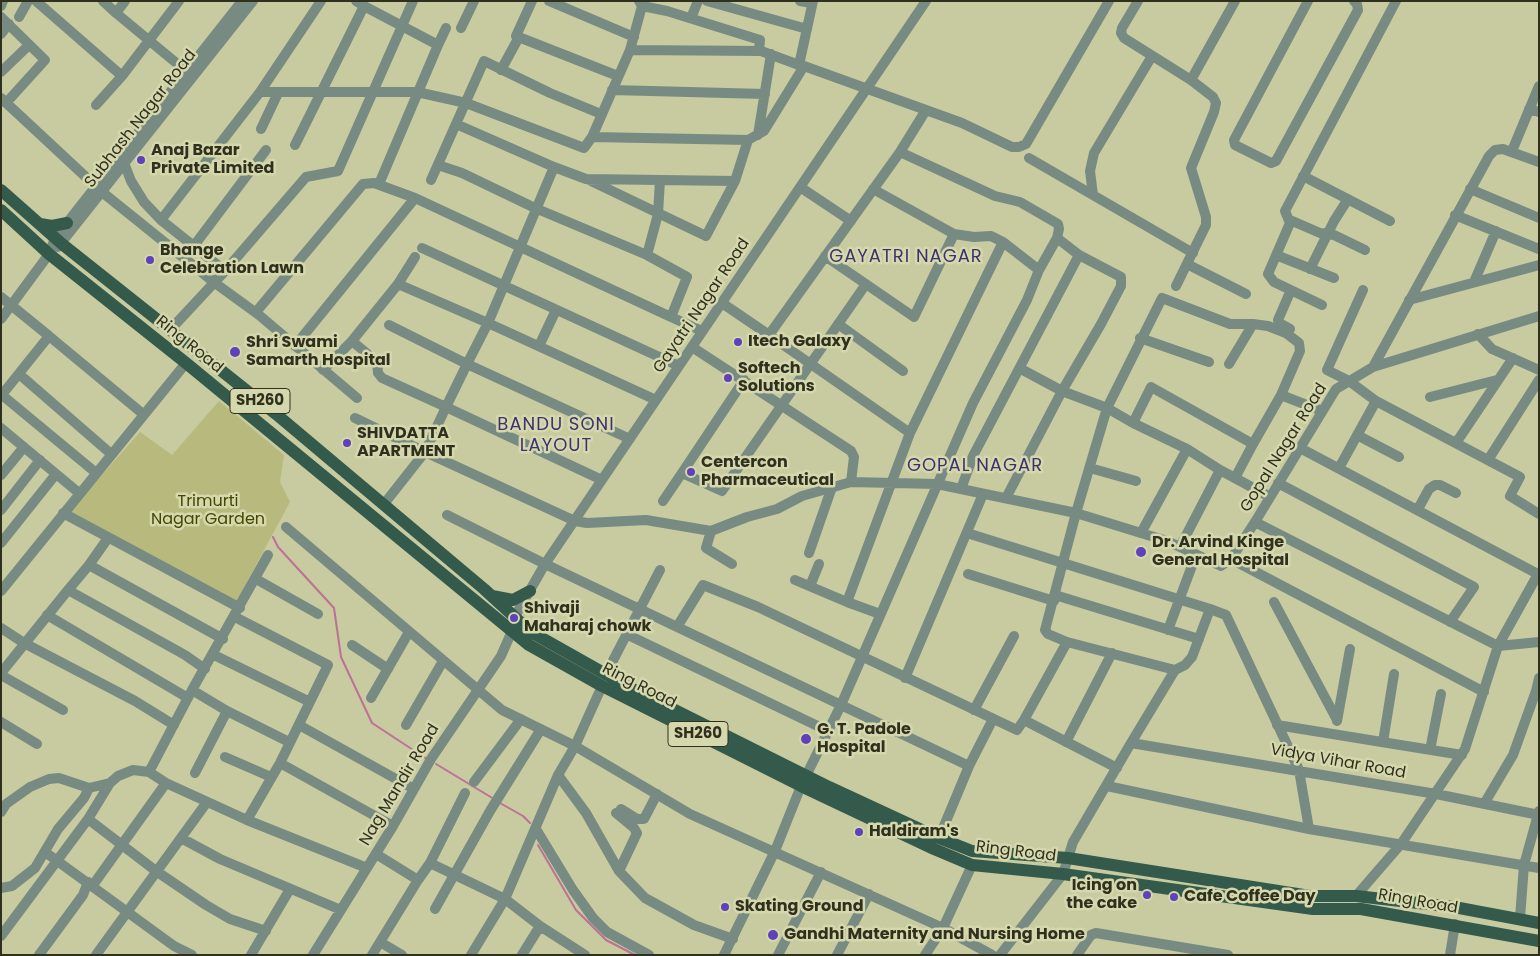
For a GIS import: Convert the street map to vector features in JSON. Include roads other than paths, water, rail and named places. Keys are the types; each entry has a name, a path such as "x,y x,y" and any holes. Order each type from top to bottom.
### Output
{"main road":[{"name":"SH260","path":"1,190 58,241 384,504 492,596 514,618"},
{"name":"Ring Road","path":"1,210 49,254 186,363 529,645 604,680 972,865 1063,874 1313,909 1361,909 1455,924 1539,941"},
{"path":"40,224 52,226 66,223"},
{"path":"492,596 513,600 530,591"},
{"name":"Ring Road","path":"514,618 531,632 604,680"},
{"name":"Ring Road","path":"804,781 972,850 1068,858 1310,896 1356,896 1454,907 1539,923"}],"street":[{"path":"1,6 3,1"},
{"path":"19,17 28,1"},
{"path":"36,1 122,76"},
{"path":"103,1 190,75 242,1"},
{"path":"116,13 125,1"},
{"path":"96,105 122,76 179,1"},
{"name":"Subhash Nagar Road","path":"58,241 190,75 253,1"},
{"path":"161,220 260,92 321,1"},
{"path":"170,330 220,277 306,177 338,170 413,1"},
{"path":"461,28 474,1"},
{"path":"532,1 516,36 618,76"},
{"path":"549,1 566,5 634,36"},
{"path":"691,18 698,1"},
{"path":"707,1 807,29"},
{"path":"592,137 748,140 764,131 801,65 813,2 800,1"},
{"name":"Gayatri Nagar Road","path":"512,631 514,618 545,564 926,1"},
{"path":"630,50 759,51 962,123 1012,147 1019,147 1026,144 1109,1"},
{"path":"1138,1 1121,33 1124,38 1191,80 1213,97 1216,108 1191,168 1206,217 1206,225 1176,286"},
{"path":"1191,80 1235,1"},
{"path":"1308,1 1234,140 1235,145 1271,164 1276,161 1358,10 1357,4 1354,1"},
{"path":"1365,250 1334,235 1290,220 1285,211 1396,1"},
{"path":"295,145 323,92 360,4 438,46"},
{"path":"260,92 416,92 466,103 584,148 592,137 630,50 641,4 669,6 691,18 760,40 759,51"},
{"path":"1,17 45,60 4,101 99,189 220,277"},
{"path":"1,34 9,24"},
{"path":"379,184 416,92 446,28"},
{"path":"501,70 519,37"},
{"path":"1,72 29,45"},
{"path":"758,134 771,54"},
{"path":"1093,195 1090,171 1092,158 1152,56"},
{"path":"431,180 484,61 601,114"},
{"path":"1512,151 1534,110 1539,86"},
{"path":"612,90 765,94"},
{"path":"261,129 278,93"},
{"path":"769,335 900,152 926,110"},
{"path":"456,124 586,179 706,236 735,181 748,140"},
{"path":"193,247 266,150"},
{"path":"1374,367 1455,215 1489,156 1495,150 1512,151 1539,162"},
{"path":"724,955 775,851 804,781 840,705 973,403 1022,308 1039,270 1057,238 1058,224 1020,202 995,196 900,152"},
{"path":"1029,158 1193,253"},
{"path":"123,159 131,181 144,202 161,220 193,247 256,312 356,398"},
{"path":"438,165 462,173 536,208 647,255 688,277 671,317"},
{"path":"384,504 425,452 488,323 502,286 554,167"},
{"path":"1304,176 1390,221"},
{"path":"586,179 735,181"},
{"path":"647,255 658,214 660,180"},
{"path":"256,312 363,184 379,184 415,198 702,332"},
{"path":"800,187 850,221"},
{"path":"1,320 58,241 66,223 99,189"},
{"path":"873,189 954,234 974,238 991,236 1003,242 1039,270"},
{"path":"1470,189 1539,218"},
{"path":"295,346 415,198"},
{"path":"1310,269 1327,234 1348,199"},
{"path":"1455,215 1539,249"},
{"path":"1290,220 1269,277 1322,305"},
{"path":"1474,282 1496,231"},
{"path":"825,256 914,317 954,234"},
{"path":"1006,498 1062,391 1101,324 1122,281 1121,277 1079,255 1057,238"},
{"path":"847,602 910,433 1003,242"},
{"path":"422,248 679,366"},
{"path":"961,489 973,456 1021,369 1079,255"},
{"path":"1276,255 1334,278"},
{"path":"323,370 352,341 398,284 415,257"},
{"path":"1187,264 1246,294"},
{"path":"1409,300 1539,265"},
{"path":"398,284 656,400"},
{"path":"682,474 722,491 866,284"},
{"path":"1291,290 1278,317 1279,323 1300,334"},
{"path":"1363,290 1327,368 1328,372 1349,381 1376,401 1520,476 1510,496 1539,514"},
{"path":"1,297 142,414"},
{"path":"1175,670 1067,642 1048,634 1045,630 1076,513 1107,408 1160,300 1165,298 1230,324 1252,324 1286,333 1299,343 1300,351 1281,395 1235,478"},
{"path":"722,303 910,433"},
{"path":"539,346 556,310"},
{"name":"Gopal Nagar Road","path":"1230,559 1255,522 1336,389 1374,367 1539,316"},
{"path":"838,324 903,371"},
{"path":"1229,364 1252,324"},
{"path":"389,325 467,364 630,439"},
{"path":"1478,334 1492,349 1539,370"},
{"path":"49,336 2,396 95,472"},
{"path":"1140,338 1209,362"},
{"path":"352,341 377,362 378,373 382,378 602,480"},
{"path":"692,347 851,451 854,457 851,482"},
{"path":"1456,443 1513,358"},
{"path":"1,591 142,414 186,363"},
{"path":"1021,369 1062,391 1107,408 1187,449 1220,470 1270,497"},
{"path":"19,374 110,454"},
{"path":"663,501 744,380"},
{"path":"1430,397 1497,380"},
{"path":"1488,460 1539,380"},
{"path":"1133,423 1151,387 1254,444"},
{"path":"1281,395 1322,411"},
{"path":"1339,468 1376,401"},
{"path":"355,418 575,521 587,523 646,520 711,531 747,517 778,509 802,496 851,482 937,484 1076,513 1167,541 1220,566 1230,559 1484,692"},
{"path":"3,433 24,447 79,493"},
{"path":"1357,435 1398,457"},
{"path":"1,475 24,447"},
{"path":"1300,448 1539,574 1498,646 1462,755 1402,844 1356,896"},
{"path":"1141,533 1187,449"},
{"path":"1,510 40,460"},
{"path":"1090,468 1136,482"},
{"path":"1180,547 1220,470"},
{"path":"1,543 56,474"},
{"path":"1278,483 1474,587 1450,622"},
{"path":"1418,509 1429,488 1435,485 1440,485 1456,493"},
{"path":"809,553 832,487"},
{"path":"905,678 983,494"},
{"path":"63,513 328,665 280,763 247,820"},
{"path":"446,515 638,609 969,766"},
{"path":"1255,522 1498,646 1539,642"},
{"path":"286,527 502,710 575,746 690,814 943,928 992,955"},
{"path":"711,531 706,548 732,564"},
{"path":"967,534 1226,615 1299,770 1309,829"},
{"path":"63,710 1,674 24,643 89,565 108,538"},
{"path":"149,772 190,694 238,613 268,555"},
{"path":"1168,630 1196,556"},
{"path":"810,586 819,564"},
{"path":"89,565 223,639"},
{"path":"471,955 505,899 558,775 575,746 638,609 660,570"},
{"path":"968,574 1199,639"},
{"path":"256,579 318,614"},
{"path":"795,580 880,614"},
{"path":"677,627 703,585 758,607 1017,730 1067,642"},
{"path":"68,590 185,655 205,669"},
{"path":"1274,602 1337,720"},
{"path":"1000,955 1063,874 1073,842 1131,742 1175,670 1190,661 1210,609"},
{"path":"47,616 190,694 289,742"},
{"path":"1,628 24,643 135,701 174,725"},
{"name":"Nag Mandir Road","path":"313,955 393,826 428,763 501,656 512,631"},
{"path":"371,698 409,632"},
{"path":"626,634 828,731"},
{"path":"974,710 1014,636"},
{"path":"352,645 388,669"},
{"path":"1334,734 1350,649"},
{"path":"1066,742 1112,653"},
{"path":"214,656 310,702"},
{"path":"406,725 443,661"},
{"path":"1383,742 1394,674"},
{"path":"1484,804 1513,756 1538,691 1539,678"},
{"path":"1430,750 1441,694"},
{"path":"195,773 227,711"},
{"path":"474,782 521,719"},
{"path":"939,838 969,766 993,719"},
{"path":"1024,720 1117,768"},
{"path":"1,722 37,744"},
{"path":"299,725 414,789"},
{"path":"1277,725 1462,755"},
{"path":"435,909 490,810 541,729"},
{"name":"Vidya Vihar Road","path":"1131,742 1436,794 1538,814"},
{"path":"225,758 271,777"},
{"path":"280,763 393,826"},
{"path":"1,936 88,819 110,783 118,776 133,770 149,772 166,784 247,820 367,868"},
{"path":"558,775 586,813 619,871 645,898 694,926 733,939"},
{"path":"3,806 30,787 49,779 59,778 89,788 110,783"},
{"path":"39,955 166,784"},
{"path":"1107,786 1309,829 1539,868"},
{"path":"1,888 12,886 26,876 45,852 58,829 84,798 89,788"},
{"path":"372,955 430,863 466,793"},
{"path":"619,871 637,833 617,810 637,819 644,819 657,794"},
{"path":"101,953 127,911 207,802"},
{"path":"1520,918 1524,866 1538,814"},
{"path":"88,819 156,871 230,919 266,932"},
{"path":"536,829 573,890 593,918 607,932 649,955"},
{"path":"181,838 220,860 341,910"},
{"path":"45,852 91,883 174,946 192,955"},
{"path":"376,854 418,880"},
{"path":"430,863 453,876 505,899 540,926 585,955"},
{"path":"925,955 943,928 972,865"},
{"path":"778,955 821,872"},
{"path":"251,955 290,889"},
{"path":"838,955 869,894"},
{"path":"1450,955 1455,924"},
{"path":"522,955 540,926"},
{"path":"1077,955 1091,935 1096,933 1228,955"},
{"path":"380,942 402,955"}],"waterway":[{"path":"273,537 278,547 334,608 341,657 372,723 427,759"},
{"path":"436,764 494,799"},
{"path":"500,803 523,816 530,823"},
{"path":"538,845 576,910 606,940 635,955"}],"place":[{"name":"Anaj Bazar Private Limited","path":"141,160"},
{"name":"Bhange Celebration Lawn","path":"150,260"},
{"name":"Itech Galaxy","path":"738,342"},
{"name":"Shri Swami Samarth Hospital","path":"235,352"},
{"name":"Softech Solutions","path":"728,378"},
{"name":"SHIVDATTA APARTMENT","path":"347,443"},
{"name":"Centercon Pharmaceutical","path":"691,472"},
{"name":"Dr. Arvind Kinge General Hospital","path":"1141,552"},
{"name":"Shivaji Maharaj chowk","path":"514,618"},
{"name":"G. T. Padole Hospital","path":"806,739"},
{"name":"Haldiram's","path":"859,832"},
{"name":"Icing on the cake","path":"1147,895"},
{"name":"Cafe Coffee Day","path":"1174,897"},
{"name":"Skating Ground","path":"725,907"},
{"name":"Gandhi Maternity and Nursing Home","path":"773,935"}],"district":[{"name":"GAYATRI NAGAR","path":"906,257"},
{"name":"BANDU SONI LAYOUT","path":"556,435"},
{"name":"GOPAL NAGAR","path":"975,466"}],"park label":[{"name":"Trimurti Nagar Garden","path":"208,511"}]}
